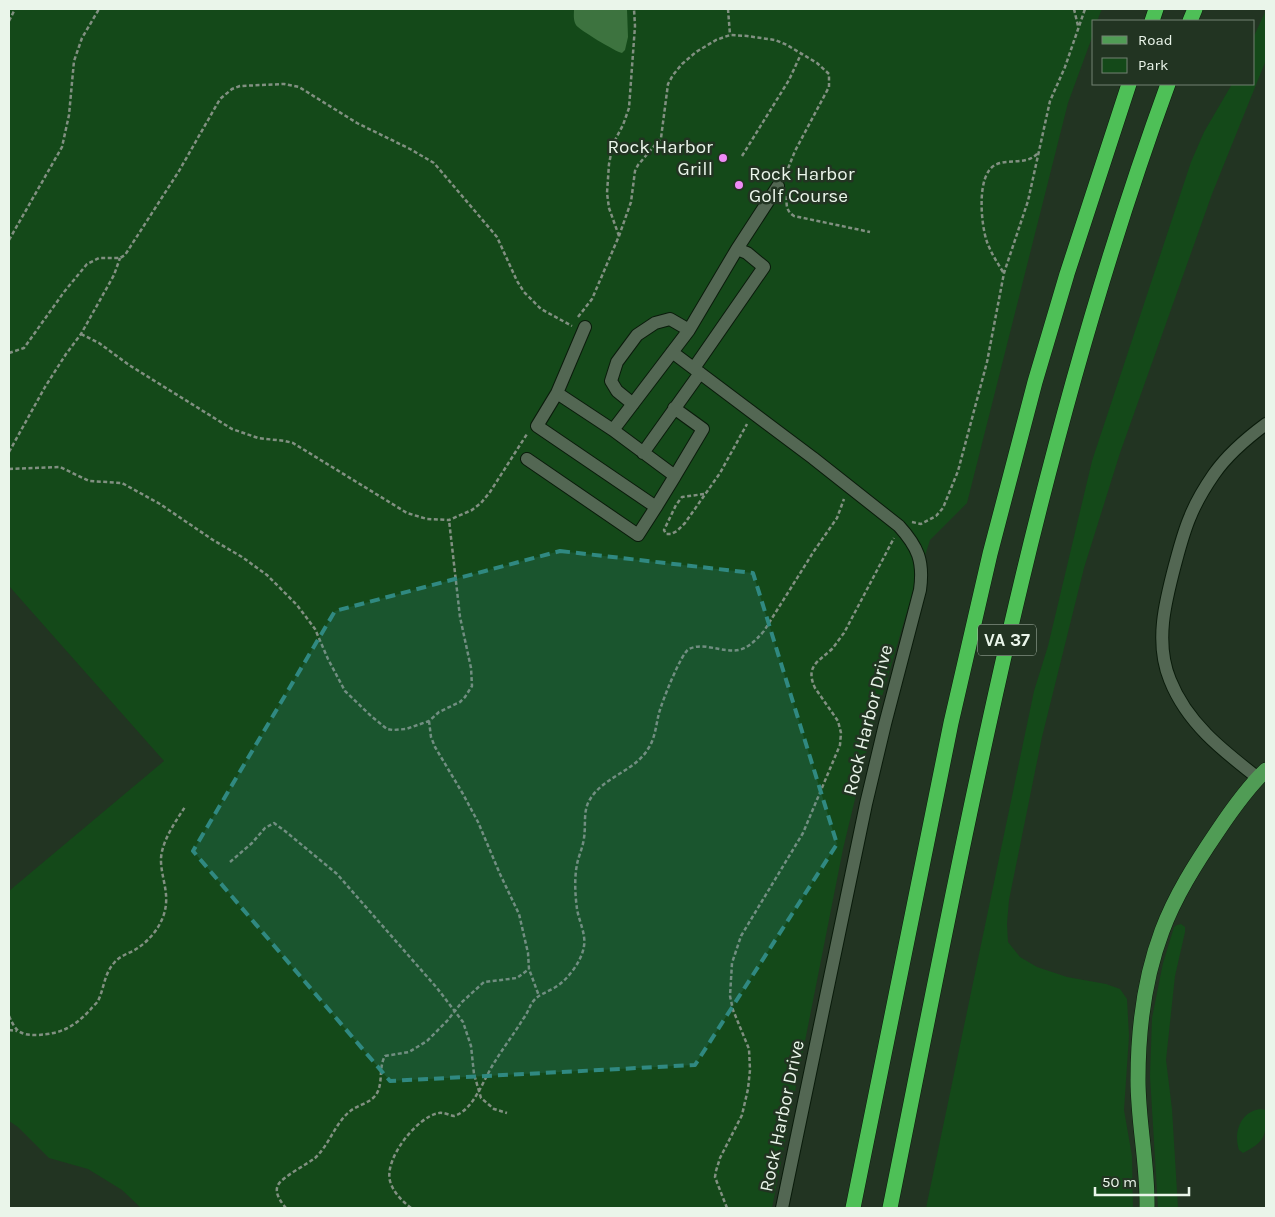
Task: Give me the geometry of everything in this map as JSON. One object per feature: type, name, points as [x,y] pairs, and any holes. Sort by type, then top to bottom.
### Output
[{"type":"highway","name":"VA 37","points":[[853,1208],[951,723],[990,554],[1035,382],[1085,218],[1129,85]]},
{"type":"highway","name":"VA 37","points":[[890,1208],[986,738],[1031,538],[1086,339],[1125,209],[1168,85]]},
{"type":"main road","points":[[1147,1208],[1147,1188],[1138,1092],[1138,1066],[1140,1027],[1149,977],[1162,930],[1183,886],[1201,855],[1228,816],[1262,774]]},
{"type":"street","points":[[613,430],[689,330],[737,249],[784,185]]},
{"type":"street","points":[[643,453],[764,267],[747,253],[737,249]]},
{"type":"street","points":[[633,404],[617,391],[611,381],[617,362],[625,349],[638,335],[655,323],[670,319],[689,330]]},
{"type":"street","points":[[585,327],[556,393],[537,426],[656,507]]},
{"type":"street","name":"Rock Harbor Drive","points":[[672,352],[899,526],[908,536],[920,557],[922,571],[920,590],[884,724],[866,804],[782,1208]]},
{"type":"street","points":[[556,393],[613,430],[676,476]]},
{"type":"street","points":[[527,459],[638,535],[676,476],[703,429],[674,408]]},
{"type":"street","points":[[1262,774],[1222,750],[1189,715],[1176,695],[1169,678],[1164,660],[1162,639],[1166,600],[1189,517],[1215,473],[1235,449],[1265,428]]},
{"type":"path","points":[[9,20],[15,9]]},
{"type":"path","points":[[9,240],[62,147],[69,115],[74,60],[82,38],[99,9]]},
{"type":"path","points":[[619,236],[609,208],[609,164],[613,144],[627,118],[630,102],[635,26],[634,9]]},
{"type":"path","points":[[728,9],[730,35]]},
{"type":"path","points":[[1074,9],[1078,30]]},
{"type":"path","points":[[727,1208],[715,1177],[716,1171],[720,1158],[742,1115],[750,1070],[749,1049],[731,1004],[732,963],[741,936],[803,833],[840,745],[840,727],[815,688],[812,682],[811,670],[817,661],[834,647],[844,633],[889,549],[902,516],[914,523],[921,524],[929,521],[940,512],[948,497],[958,471],[979,396],[1004,273],[1023,218],[1052,92],[1065,67],[1085,9]]},
{"type":"path","points":[[9,452],[45,387],[81,334],[114,275],[120,258],[130,248],[151,216],[220,99],[232,89],[240,86],[277,83],[299,87],[357,124],[410,149],[434,163],[497,236],[517,281],[524,292],[541,309],[574,327],[579,313],[592,299],[619,236],[631,202],[635,171],[661,138],[666,94],[673,75],[696,52],[716,40],[730,35],[775,40],[788,45],[824,68],[829,74],[830,81],[829,87],[785,174],[786,206],[790,214],[794,216],[870,232]]},
{"type":"path","points":[[742,156],[789,80],[801,54]]},
{"type":"path","points":[[1004,273],[991,252],[984,230],[982,217],[984,181],[990,169],[995,165],[1028,160],[1033,158],[1039,151]]},
{"type":"path","points":[[9,353],[24,348],[64,292],[87,264],[99,258],[120,258]]},
{"type":"path","points":[[81,334],[99,342],[129,365],[232,429],[258,438],[293,443],[407,512],[428,519],[449,520],[472,510],[482,503],[523,442],[530,428]]},
{"type":"path","points":[[704,494],[682,497],[667,522],[664,530],[666,534],[677,531],[686,523],[720,473],[754,413]]},
{"type":"path","points":[[9,469],[60,467],[88,481],[122,483],[160,504],[255,566],[292,600],[315,629],[345,691],[387,729],[399,731],[429,721],[439,712],[460,702],[466,697],[472,686],[471,668],[460,617],[449,520]]},
{"type":"path","points":[[411,1208],[400,1198],[389,1180],[389,1167],[394,1154],[402,1142],[428,1118],[440,1113],[454,1116],[470,1104],[532,1002],[538,996],[562,982],[583,952],[584,937],[577,909],[576,867],[584,836],[586,809],[591,798],[602,786],[632,766],[648,749],[654,735],[659,712],[680,660],[688,649],[704,646],[731,651],[740,650],[755,642],[764,631],[837,518],[847,485]]},
{"type":"path","points":[[429,721],[431,737],[435,747],[478,822],[519,914],[528,952],[529,969],[538,996]]},
{"type":"path","points":[[9,1030],[26,1035],[58,1032],[70,1028],[97,1002],[113,963],[135,950],[157,931],[164,914],[166,900],[166,887],[161,861],[162,850],[185,807]]},
{"type":"path","points":[[230,862],[252,843],[264,828],[274,823],[337,874],[437,988],[463,1022],[468,1034],[478,1092],[486,1104],[507,1113]]},
{"type":"path","points":[[286,1208],[276,1189],[278,1184],[317,1156],[349,1112],[370,1101],[375,1096],[380,1085],[381,1067],[385,1056],[402,1054],[418,1047],[436,1034],[455,1011],[484,982],[517,978],[529,969]]},
{"type":"path","points":[[9,1016],[17,1031]]},
{"type":"highlighted area","points":[[560,551],[753,573],[837,844],[695,1065],[390,1081],[193,851],[335,611]]},
{"type":"green space","points":[[9,9],[1102,9],[1097,20],[1092,20],[1092,37],[1068,103],[967,503],[930,540],[869,741],[843,849],[772,1208],[141,1208],[122,1190],[88,1169],[49,1158],[18,1127],[9,1121],[9,891],[164,761],[9,586]]},
{"type":"green space","points":[[1266,10],[1266,60],[1212,194],[1120,453],[1084,568],[1042,737],[1009,900],[1008,942],[1020,957],[1037,967],[1067,977],[1106,984],[1120,989],[1127,999],[1129,1036],[1124,1110],[1132,1156],[1133,1208],[926,1208],[1034,691],[1048,646],[1092,461],[1191,162],[1204,132],[1231,85],[1255,85],[1255,34]]},
{"type":"green space","points":[[1181,924],[1185,927],[1185,932],[1175,976],[1166,1060],[1172,1109],[1178,1208],[1158,1208],[1150,1076],[1152,1018],[1163,963],[1174,927]]},
{"type":"green space","points":[[1261,1109],[1266,1110],[1264,1136],[1257,1145],[1243,1153],[1239,1150],[1237,1143],[1240,1124],[1248,1114]]},
{"type":"shaded area","points":[[574,9],[627,9],[628,37],[625,50],[622,53],[618,52],[578,27],[574,21]]},
{"type":"place","name":"Rock Harbor Grill","points":[[723,158]]},
{"type":"place","name":"Rock Harbor Golf Course","points":[[739,185]]}]
